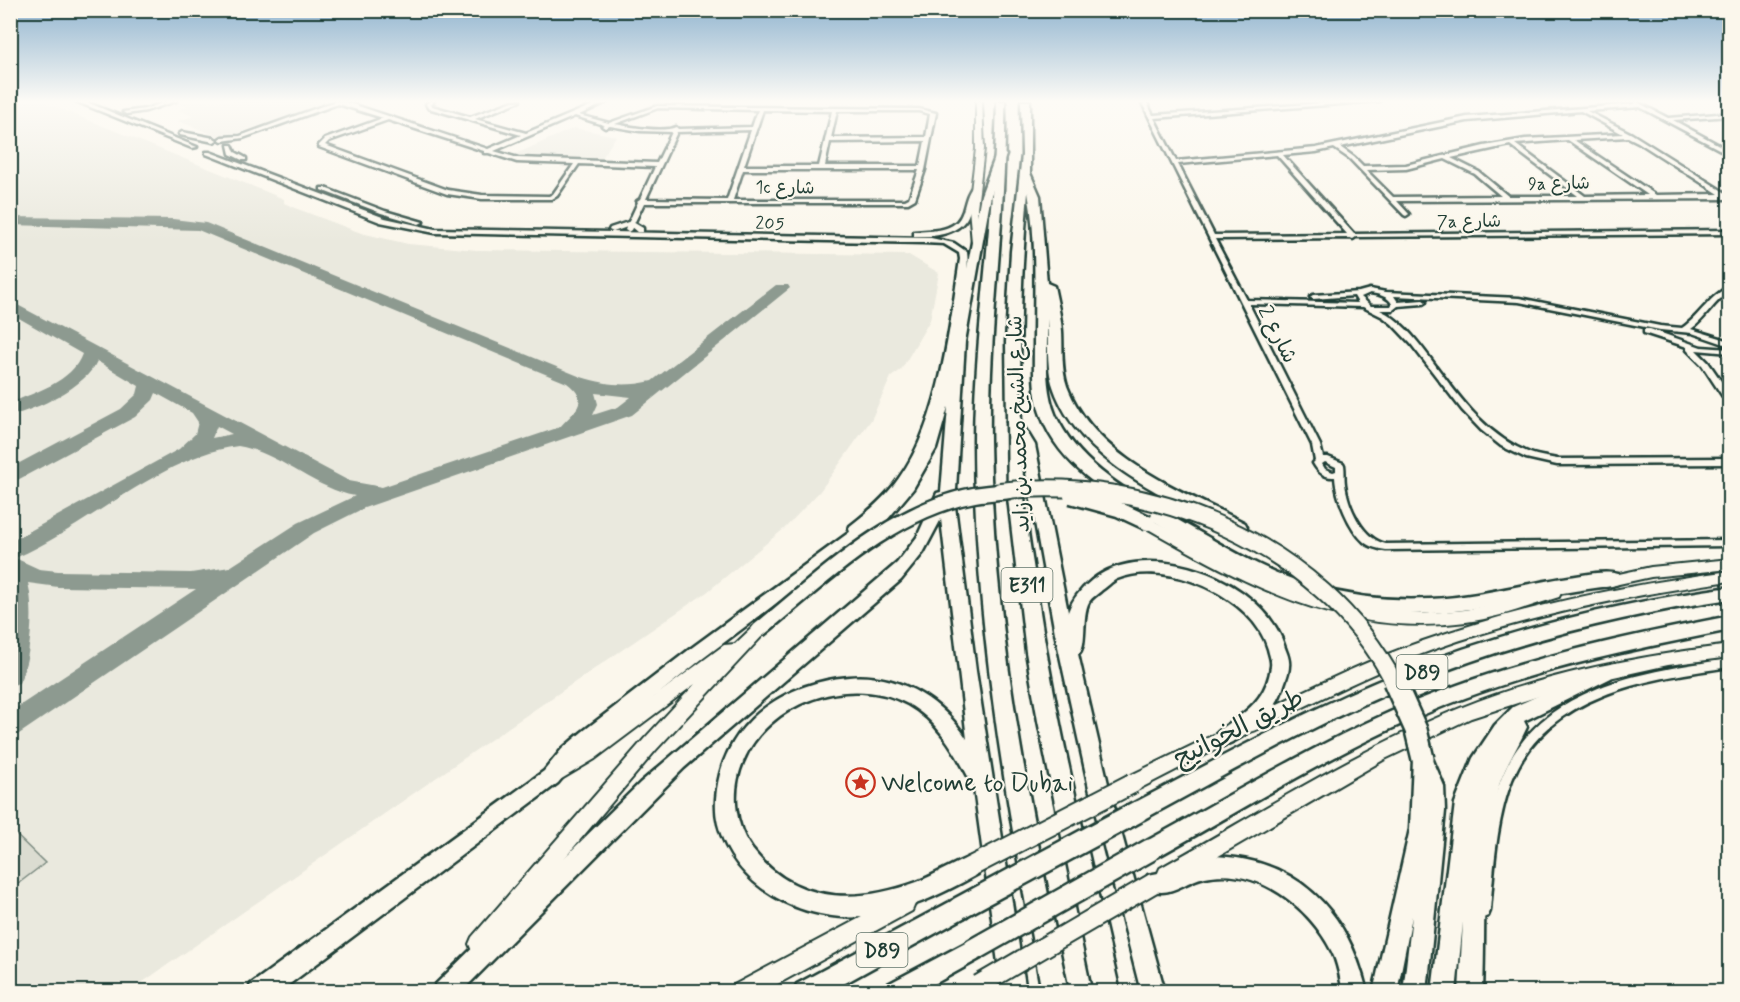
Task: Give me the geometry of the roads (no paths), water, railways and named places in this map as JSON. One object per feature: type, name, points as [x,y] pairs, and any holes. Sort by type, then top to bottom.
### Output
[{"type":"highway","name":"شارع الشيخ محمد بن زايد","points":[[1001,148],[982,384],[985,519],[994,624],[1008,730],[1055,992]]},
{"type":"highway","name":"شارع الشيخ محمد بن زايد","points":[[1027,148],[1015,293],[1016,498],[1036,652],[1063,798],[1107,992]]},
{"type":"highway","points":[[1001,155],[991,177],[976,243],[959,342],[948,473],[949,539],[1014,992]]},
{"type":"highway","points":[[1025,172],[1033,188],[1042,259],[1052,309],[1059,384],[1074,416],[1094,438],[1134,470],[1260,539],[1332,600],[1382,663],[1410,712],[1423,759],[1434,786],[1435,811],[1415,992]]},
{"type":"highway","points":[[1042,259],[1041,384],[1045,407],[1059,436],[1073,453],[1110,486],[1210,546],[1287,585],[1365,603],[1404,607],[1446,606],[1567,583],[1612,579]]},
{"type":"highway","points":[[259,992],[551,777],[569,755],[589,738],[720,636],[882,516],[914,477],[932,441],[959,342]]},
{"type":"highway","points":[[1014,422],[1028,445],[1074,675],[1115,854],[1153,992]]},
{"type":"highway","points":[[444,992],[586,848],[670,768],[762,687],[895,576],[914,556],[927,536],[948,473]]},
{"type":"highway","points":[[1000,491],[1066,487],[1138,497],[1214,523],[1284,560]]},
{"type":"highway","points":[[1074,675],[1076,613],[1086,594],[1095,585],[1125,571],[1159,568],[1188,573],[1216,583],[1242,599],[1265,623],[1280,654],[1280,669],[1274,691],[1258,713],[1223,738]]},
{"type":"highway","name":"طريق الخوانيج","points":[[805,992],[1300,726],[1439,665],[1530,636],[1620,612],[1730,593]]},
{"type":"highway","name":"D89","points":[[896,992],[1150,850],[1329,753],[1418,708],[1554,661],[1618,645],[1730,623]]},
{"type":"highway","points":[[1694,631],[1730,631]]},
{"type":"highway","points":[[1444,992],[1461,834],[1470,789],[1480,764],[1502,731],[1520,713],[1605,673]]},
{"type":"highway","points":[[966,869],[880,905],[855,909],[825,907],[797,898],[772,885],[751,865],[735,842],[727,818],[726,794],[729,770],[739,747],[753,727],[771,711],[792,698],[816,688],[841,684],[866,684],[890,688],[913,697],[933,710],[950,727],[983,785]]},
{"type":"highway","points":[[1471,983],[1482,812],[1487,789],[1508,741],[1524,719],[1544,700]]},
{"type":"highway","points":[[1385,992],[1420,829],[1423,759]]},
{"type":"highway","points":[[1154,883],[1170,882],[1198,868],[1223,866],[1258,872],[1280,881],[1312,905],[1333,930],[1348,961],[1355,992]]},
{"type":"highway","points":[[1135,926],[1145,942],[1163,992]]},
{"type":"main road","points":[[976,243],[973,208],[979,148]]},
{"type":"main road","points":[[551,777],[578,762],[715,659],[759,630],[862,549],[897,525],[937,506],[1000,491],[1070,495],[1118,509],[1148,523],[1229,570],[1267,588],[1305,602],[1360,614],[1424,619],[1468,616],[1612,579],[1730,564]]},
{"type":"main road","points":[[741,992],[966,869],[1133,783],[1324,689],[1459,635],[1524,615],[1602,597],[1730,576]]},
{"type":"main road","points":[[436,992],[568,843],[682,705],[759,630]]},
{"type":"main road","points":[[972,988],[1379,754],[1437,726],[1525,692],[1668,659],[1730,651]]},
{"type":"street","name":"205","points":[[194,148],[195,152],[208,153],[403,226],[460,233],[910,237],[942,232],[959,224],[965,216],[971,193],[976,186]]},
{"type":"street","points":[[208,153],[223,148]]},
{"type":"street","name":"205","points":[[231,148],[230,151],[237,156],[383,212],[412,220],[470,227],[613,230],[629,227],[640,230],[910,237],[951,244],[962,250],[964,256],[950,344],[930,423],[914,463],[896,490],[869,517],[814,562],[801,577]]},
{"type":"street","points":[[326,148],[435,189],[473,197],[550,198],[555,195],[575,163]]},
{"type":"street","points":[[475,148],[517,160],[658,164]]},
{"type":"street","points":[[488,152],[498,148]]},
{"type":"street","points":[[567,235],[624,234],[665,148]]},
{"type":"street","points":[[732,200],[747,148]]},
{"type":"street","points":[[825,165],[827,148]]},
{"type":"street","points":[[742,167],[825,165],[922,169],[926,148]]},
{"type":"street","name":"شارع 2","points":[[1166,148],[1316,445]]},
{"type":"street","points":[[1173,162],[1279,154],[1323,148]]},
{"type":"street","points":[[1337,148],[1362,168],[1406,214]]},
{"type":"street","points":[[1362,168],[1406,167],[1488,148]]},
{"type":"street","points":[[1516,148],[1585,198]]},
{"type":"street","points":[[1583,148],[1656,197]]},
{"type":"street","points":[[1650,148],[1728,197]]},
{"type":"street","points":[[1279,154],[1353,237]]},
{"type":"street","points":[[1445,157],[1477,173],[1508,199]]},
{"type":"street","name":"1c شارع","points":[[640,201],[906,202],[912,199],[922,169]]},
{"type":"street","name":"9a شارع","points":[[1392,199],[1728,197]]},
{"type":"street","name":"7a شارع","points":[[1211,238],[1730,233]]},
{"type":"street","points":[[910,237],[952,241],[959,237]]},
{"type":"street","points":[[1730,288],[1707,305],[1699,320],[1682,330],[1677,336],[1705,364],[1730,401]]},
{"type":"street","points":[[1265,301],[1358,294],[1368,291],[1385,294],[1512,299],[1682,330],[1730,344]]},
{"type":"street","points":[[1358,294],[1358,300],[1364,305]]},
{"type":"street","points":[[1385,294],[1393,299],[1395,322]]},
{"type":"street","points":[[1243,301],[1364,305],[1372,308],[1395,322],[1489,435],[1523,455],[1557,462],[1730,461]]},
{"type":"street","points":[[1372,308],[1474,302],[1521,306],[1609,322],[1684,344],[1730,351]]},
{"type":"street","points":[[1699,320],[1712,337]]},
{"type":"street","points":[[1705,364],[1707,355],[1712,350]]},
{"type":"street","points":[[1316,445],[1341,467],[1339,487],[1361,532],[1373,543],[1386,547],[1730,543]]},
{"type":"street","points":[[1316,445],[1319,461],[1317,467],[1325,473],[1336,475],[1341,472]]},
{"type":"street","points":[[1319,461],[1333,461]]},
{"type":"street","points":[[1471,983],[1499,804],[1507,777],[1526,742],[1536,730],[1562,710],[1602,690],[1667,673],[1730,663]]},
{"type":"place","name":"Welcome to Dubai","points":[[860,782]]}]
